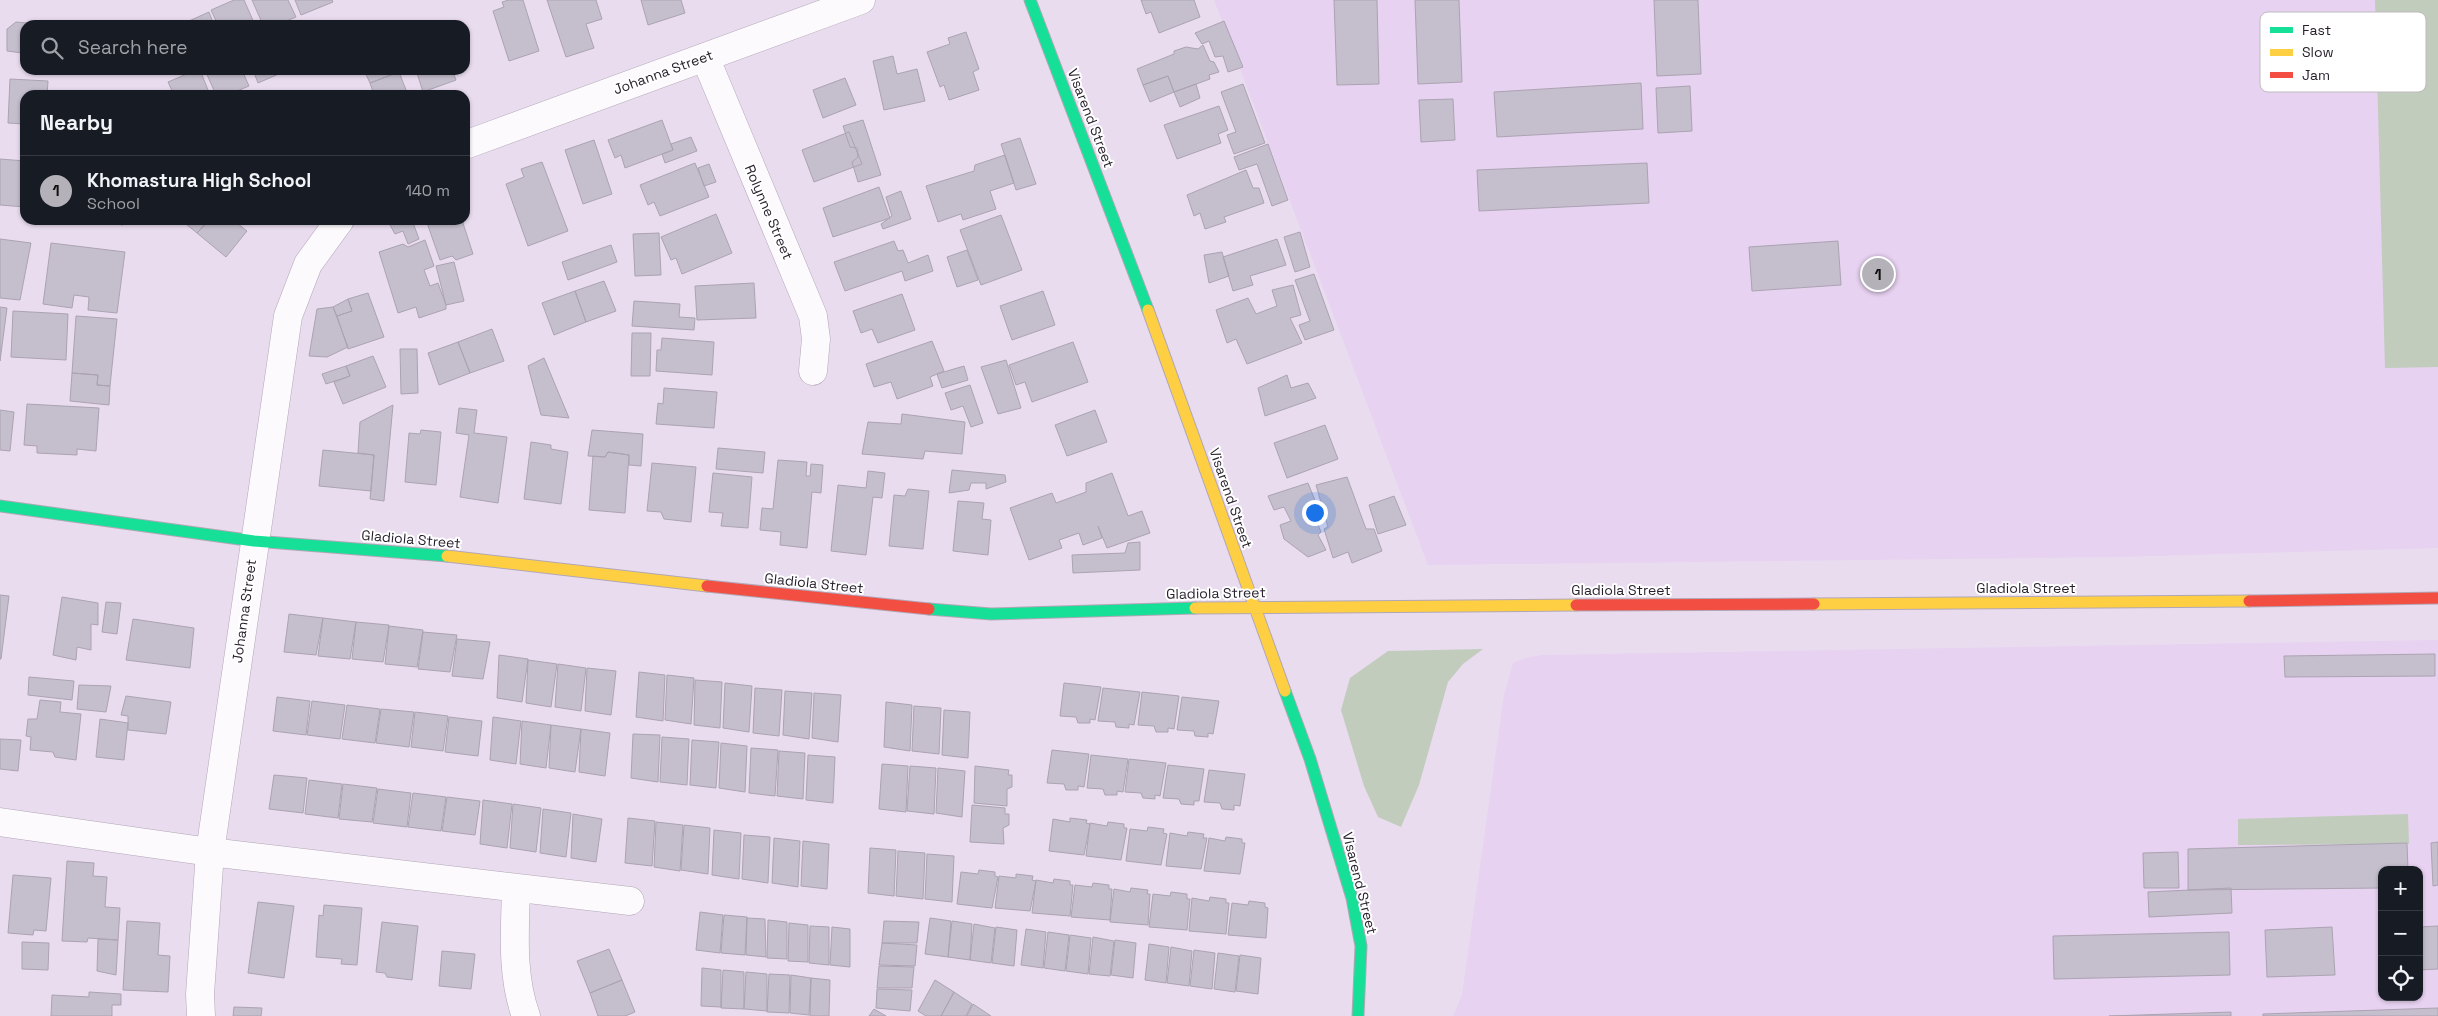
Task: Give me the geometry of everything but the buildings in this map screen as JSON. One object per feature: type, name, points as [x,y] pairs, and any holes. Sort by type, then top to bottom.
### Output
[{"type":"street","name":"Johanna Street","points":[[470,144],[862,0]]},
{"type":"street","name":"Visarend Street","points":[[1030,0],[1177,386],[1253,606],[1310,759],[1352,898],[1361,946],[1358,1016]]},
{"type":"street","name":"Rolynne Street","points":[[705,57],[813,316],[816,340],[813,371]]},
{"type":"street","name":"Johanna Street","points":[[201,1016],[200,994],[210,852],[288,316],[308,264],[336,225]]},
{"type":"street","name":"Gladiola Street","points":[[0,506],[254,541],[453,557],[875,605],[991,614],[1253,606],[2192,602],[2438,598]]},
{"type":"street","points":[[0,822],[210,852],[630,901]]},
{"type":"street","points":[[516,888],[515,956],[517,983],[526,1016]]},
{"type":"shaded area","points":[[1214,0],[2438,0],[2438,548],[2116,557],[1428,565]]},
{"type":"shaded area","points":[[2438,640],[2438,1016],[1453,1016],[1462,995],[1504,695],[1513,663],[1525,658],[1542,655]]},
{"type":"green space","points":[[2375,0],[2438,0],[2438,367],[2385,368],[2378,92],[2426,92],[2426,12],[2375,12]]},
{"type":"green space","points":[[1483,649],[1463,664],[1448,682],[1419,785],[1401,827],[1378,817],[1364,786],[1341,710],[1350,678],[1388,651]]},
{"type":"green space","points":[[2408,814],[2409,844],[2238,845],[2238,819]]},
{"type":"traffic: fast","points":[[1030,0],[1148,310]]},
{"type":"traffic: fast","points":[[0,506],[254,541],[447,556]]},
{"type":"traffic: fast","points":[[929,609],[991,614],[1195,608]]},
{"type":"traffic: fast","points":[[1285,691],[1310,759],[1352,898],[1361,946],[1358,1016]]},
{"type":"traffic: slow","points":[[1148,310],[1285,691]]},
{"type":"traffic: slow","points":[[447,556],[707,586]]},
{"type":"traffic: slow","points":[[1814,604],[2249,601]]},
{"type":"traffic: slow","points":[[1195,608],[1576,605]]},
{"type":"traffic: jam","points":[[707,586],[929,609]]},
{"type":"traffic: jam","points":[[2249,601],[2438,598]]},
{"type":"traffic: jam","points":[[1576,605],[1814,604]]},
{"type":"place","name":"Khomastura High School","points":[[1878,274]]}]
